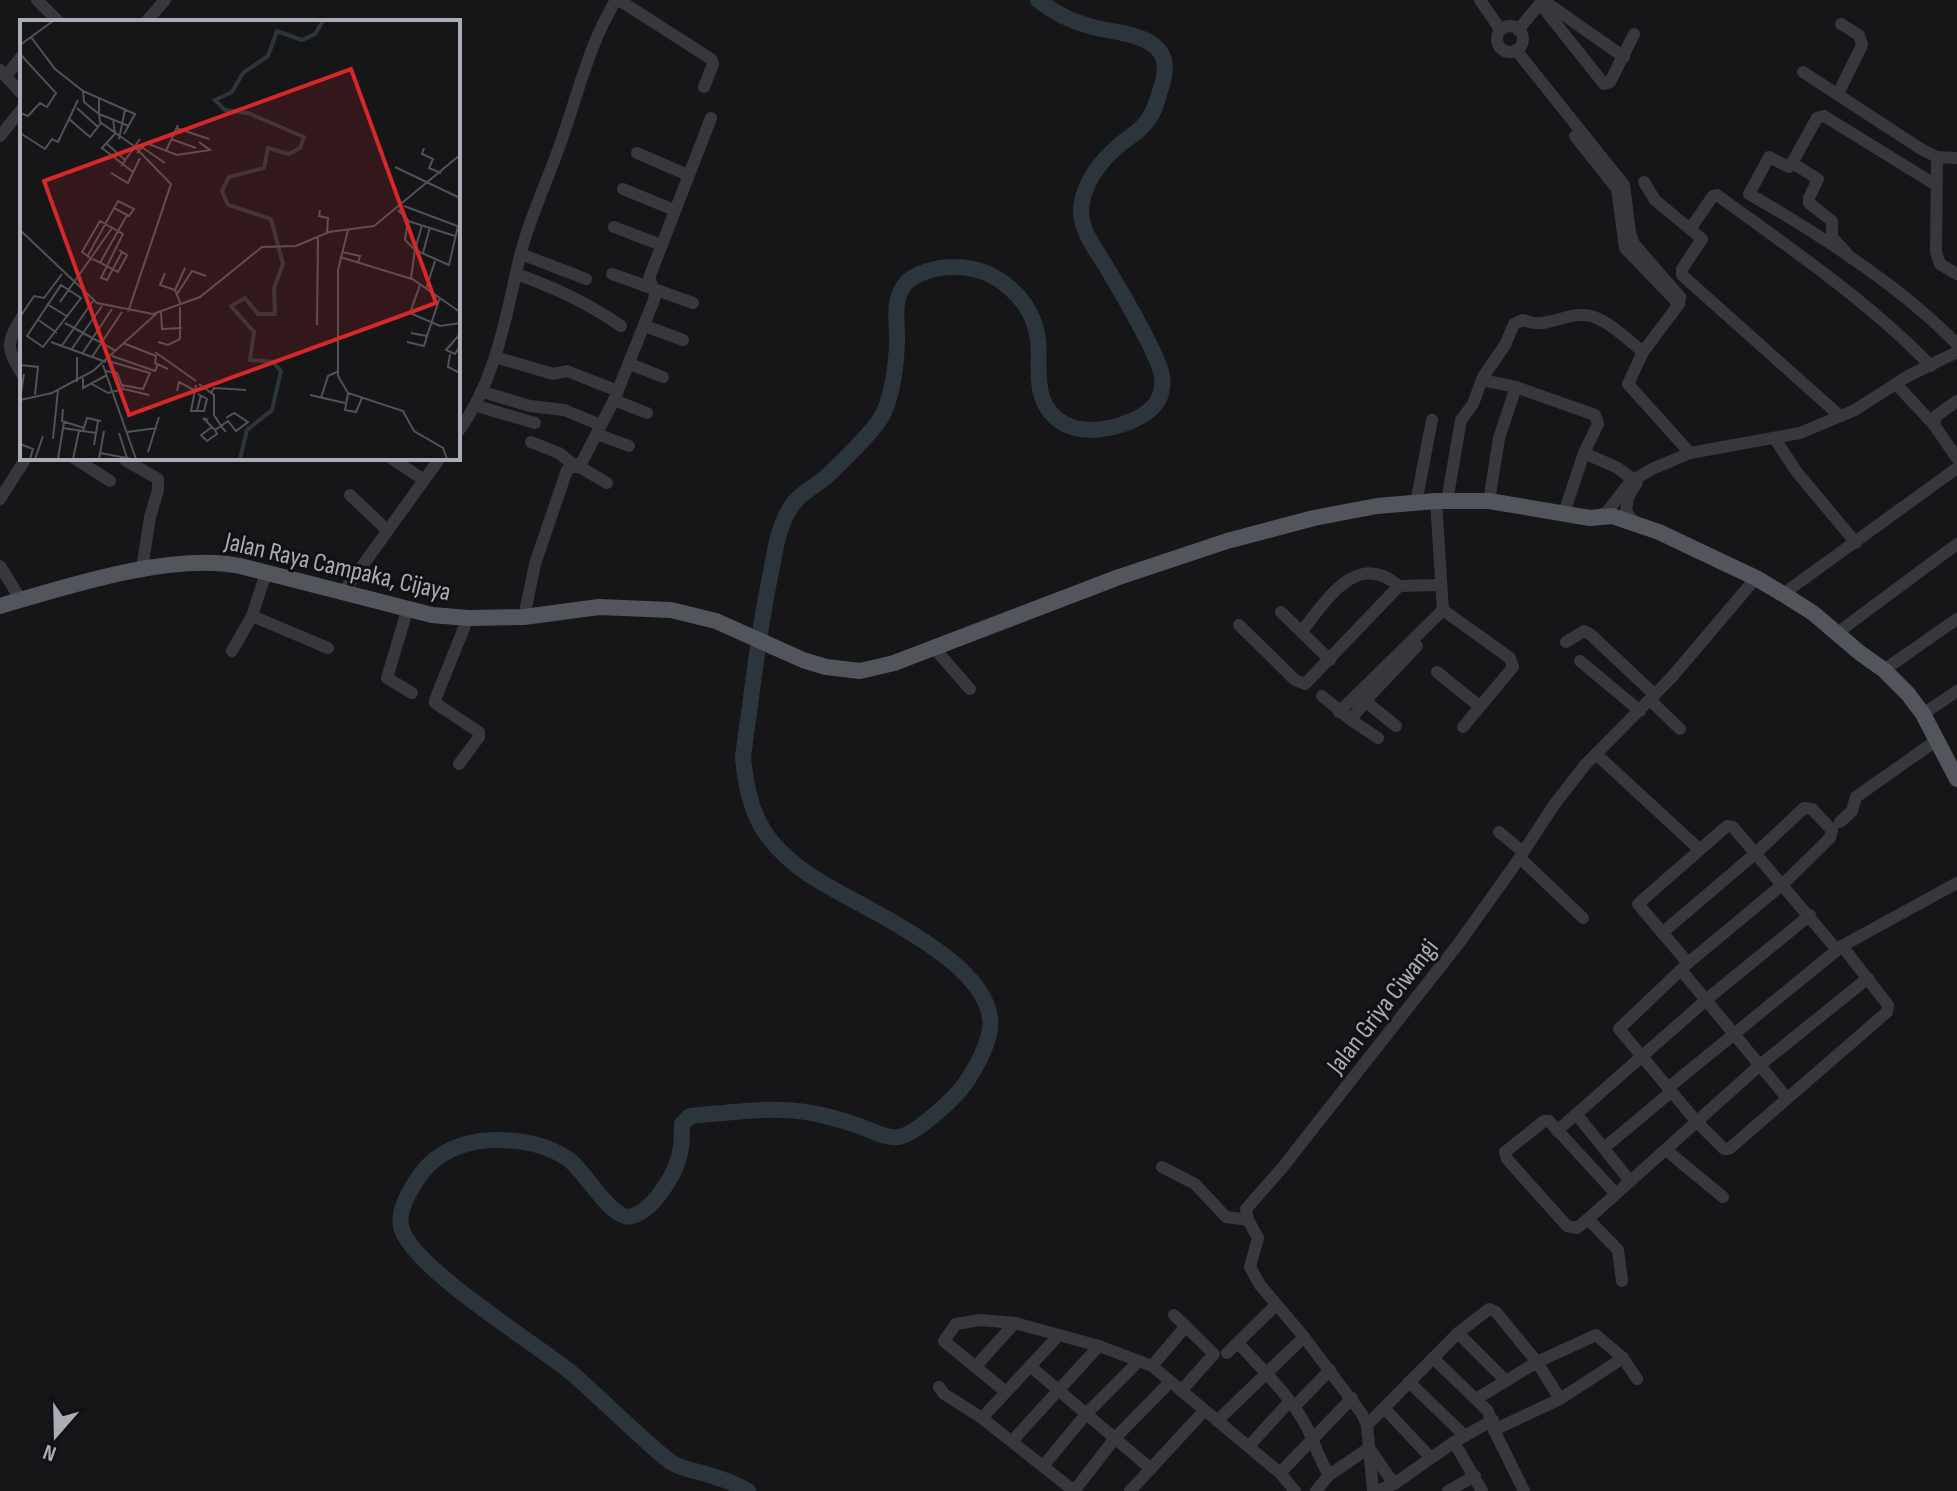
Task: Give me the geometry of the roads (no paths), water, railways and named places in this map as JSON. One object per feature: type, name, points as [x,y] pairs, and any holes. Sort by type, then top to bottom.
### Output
[{"type":"main road","name":"Jalan Raya Campaka, Cijaya","points":[[0,606],[142,569],[202,562],[228,564],[266,573],[407,611],[468,618],[524,617],[599,607],[671,610],[716,621],[803,660],[860,671],[894,663],[1119,577],[1227,541],[1314,518],[1377,506],[1489,501],[1590,518],[1612,516],[1659,532],[1756,578],[1813,613],[1884,670],[1923,714],[1955,769]]},
{"type":"street","points":[[37,0],[54,20]]},
{"type":"street","points":[[148,20],[165,0]]},
{"type":"street","points":[[460,429],[483,392],[521,254],[591,53],[618,0],[711,59],[713,64],[704,87]]},
{"type":"street","points":[[1480,0],[1500,29]]},
{"type":"street","points":[[1518,30],[1543,2]]},
{"type":"street","points":[[1543,2],[1624,57]]},
{"type":"street","points":[[1543,2],[1604,84],[1610,82],[1634,34]]},
{"type":"street","points":[[1838,94],[1862,45],[1859,35],[1841,24]]},
{"type":"street","points":[[1512,52],[1523,38],[1518,30],[1508,25],[1500,29],[1498,43],[1512,52],[1624,185],[1629,246],[1680,297],[1679,304],[1643,352],[1628,381],[1629,388],[1690,453]]},
{"type":"street","points":[[20,58],[3,73],[20,92]]},
{"type":"street","points":[[1803,72],[1921,149],[1937,157],[1957,158]]},
{"type":"street","points":[[0,136],[20,111]]},
{"type":"street","points":[[1936,185],[1824,116],[1817,118],[1789,167],[1769,157],[1749,193],[1851,258],[1930,318],[1957,344]]},
{"type":"street","points":[[524,617],[532,575],[567,470],[577,466],[599,429],[630,364],[654,300],[654,290],[648,280],[711,118]]},
{"type":"street","points":[[637,153],[688,175]]},
{"type":"street","points":[[1937,157],[1936,252],[1940,264],[1957,274]]},
{"type":"street","points":[[1792,163],[1818,179],[1809,196],[1809,203],[1832,221],[1831,235],[1851,258]]},
{"type":"street","points":[[1644,182],[1655,200],[1703,240],[1682,269],[1682,275],[1840,416]]},
{"type":"street","points":[[623,189],[674,210]]},
{"type":"street","points":[[1690,229],[1713,195],[1717,195],[1845,289],[1900,335],[1931,366]]},
{"type":"street","points":[[614,227],[661,245]]},
{"type":"street","points":[[521,254],[586,279]]},
{"type":"street","points":[[516,274],[588,304],[621,326]]},
{"type":"street","points":[[612,274],[693,303]]},
{"type":"street","points":[[1463,727],[1513,667],[1512,661],[1444,612],[1439,585],[1442,501],[1461,420],[1473,404],[1482,380],[1505,345],[1514,324],[1519,321],[1542,324],[1570,316],[1591,316],[1643,352]]},
{"type":"street","points":[[20,320],[3,343],[20,371]]},
{"type":"street","points":[[645,326],[683,340]]},
{"type":"street","points":[[1590,518],[1607,512],[1639,478],[1690,453],[1800,433],[1865,405],[1896,384],[1957,352]]},
{"type":"street","points":[[495,357],[553,374],[567,371],[647,413]]},
{"type":"street","points":[[630,364],[663,377]]},
{"type":"street","points":[[1482,380],[1516,387],[1595,415],[1598,424],[1584,453],[1564,513]]},
{"type":"street","points":[[1896,384],[1934,425],[1957,458]]},
{"type":"street","points":[[1489,501],[1499,438],[1516,387]]},
{"type":"street","points":[[483,392],[530,406],[564,410],[629,446]]},
{"type":"street","points":[[1934,425],[1936,416],[1957,401]]},
{"type":"street","points":[[477,406],[535,423]]},
{"type":"street","points":[[1416,503],[1432,420]]},
{"type":"street","points":[[1775,439],[1796,471],[1856,543]]},
{"type":"street","points":[[531,442],[559,453],[607,483]]},
{"type":"street","points":[[1584,453],[1639,478]]},
{"type":"street","points":[[0,499],[25,460]]},
{"type":"street","points":[[77,460],[110,481]]},
{"type":"street","points":[[125,460],[158,479],[142,569]]},
{"type":"street","points":[[394,460],[424,480]]},
{"type":"street","points":[[342,594],[439,460]]},
{"type":"street","points":[[1783,594],[1957,468]]},
{"type":"street","points":[[1636,525],[1626,511],[1628,497],[1639,478]]},
{"type":"street","points":[[350,495],[387,530]]},
{"type":"street","points":[[1837,633],[1957,544]]},
{"type":"street","points":[[0,566],[21,600]]},
{"type":"street","points":[[232,651],[252,616],[266,573]]},
{"type":"street","points":[[1302,631],[1339,586],[1353,576],[1378,574],[1399,586],[1439,585]]},
{"type":"street","name":"Jalan Griya Ciwangi","points":[[1248,1220],[1247,1207],[1368,1061],[1459,943],[1554,805],[1596,754],[1652,698],[1756,578]]},
{"type":"street","points":[[1239,625],[1300,684],[1310,681],[1399,586]]},
{"type":"street","points":[[407,611],[387,678],[412,693]]},
{"type":"street","points":[[1281,612],[1330,660]]},
{"type":"street","points":[[1351,720],[1444,612]]},
{"type":"street","points":[[1339,712],[1444,612]]},
{"type":"street","points":[[252,616],[328,648]]},
{"type":"street","points":[[459,764],[479,737],[479,732],[435,703],[435,700],[468,618]]},
{"type":"street","points":[[1884,670],[1957,619]]},
{"type":"street","points":[[1566,642],[1584,631],[1590,634],[1680,729]]},
{"type":"street","points":[[934,648],[970,689]]},
{"type":"street","points":[[1580,661],[1640,711]]},
{"type":"street","points":[[1437,672],[1479,706]]},
{"type":"street","points":[[1923,714],[1957,691]]},
{"type":"street","points":[[1322,696],[1339,712],[1378,738]]},
{"type":"street","points":[[1365,701],[1396,726]]},
{"type":"street","points":[[1840,822],[1852,811],[1856,797],[1937,740]]},
{"type":"street","points":[[1596,754],[1699,849]]},
{"type":"street","points":[[1662,933],[1756,853],[1804,808],[1812,809],[1832,830],[1830,838],[1783,884],[1685,966],[1620,1026],[1621,1033],[1696,1121],[1719,1146],[1729,1149],[1887,1012],[1888,1005],[1868,978],[1810,915],[1783,884],[1756,853],[1730,826],[1724,827],[1638,902],[1639,908],[1662,933],[1685,966],[1706,1000],[1787,1098]]},
{"type":"street","points":[[1499,832],[1583,918]]},
{"type":"street","points":[[1604,1148],[1733,1032],[1840,948],[1957,883]]},
{"type":"street","points":[[1557,1131],[1706,1000],[1810,915]]},
{"type":"street","points":[[1616,1194],[1549,1121],[1544,1121],[1505,1152],[1505,1157],[1567,1226],[1577,1228],[1588,1219],[1666,1150],[1760,1065],[1868,978]]},
{"type":"street","points":[[1577,1115],[1630,1181]]},
{"type":"street","points":[[1666,1150],[1723,1197]]},
{"type":"street","points":[[1162,1167],[1195,1184],[1226,1217],[1248,1220],[1258,1238],[1250,1267],[1260,1285],[1352,1398],[1367,1425],[1375,1491],[1394,1484],[1459,1439],[1560,1399],[1623,1358]]},
{"type":"street","points":[[1588,1219],[1618,1250],[1622,1281]]},
{"type":"street","points":[[1227,1353],[1276,1305]]},
{"type":"street","points":[[1367,1425],[1458,1333],[1486,1310],[1492,1310],[1537,1362],[1560,1399]]},
{"type":"street","points":[[1174,1315],[1214,1354],[1181,1391]]},
{"type":"street","points":[[980,1320],[1001,1338]]},
{"type":"street","points":[[1006,1392],[944,1341],[956,1324],[980,1320],[1015,1323],[1099,1346],[1152,1366],[1280,1473],[1295,1491]]},
{"type":"street","points":[[976,1366],[1015,1323]]},
{"type":"street","points":[[1152,1366],[1186,1326]]},
{"type":"street","points":[[1458,1333],[1506,1381]]},
{"type":"street","points":[[982,1418],[1059,1335]]},
{"type":"street","points":[[1476,1399],[1537,1362],[1596,1335],[1623,1358],[1637,1379]]},
{"type":"street","points":[[1217,1421],[1304,1337]]},
{"type":"street","points":[[1238,1343],[1291,1405],[1329,1475]]},
{"type":"street","points":[[1012,1441],[1099,1346]]},
{"type":"street","points":[[1433,1358],[1488,1411],[1519,1489]]},
{"type":"street","points":[[1044,1465],[1087,1413],[1138,1362]]},
{"type":"street","points":[[1030,1366],[1151,1469]]},
{"type":"street","points":[[1249,1446],[1330,1370]]},
{"type":"street","points":[[939,1387],[944,1394],[982,1418],[1074,1491],[1116,1437],[1170,1382]]},
{"type":"street","points":[[1409,1382],[1459,1439],[1482,1491]]},
{"type":"street","points":[[1280,1473],[1352,1398]]},
{"type":"street","points":[[1384,1408],[1430,1457]]},
{"type":"street","points":[[1130,1491],[1204,1411]]},
{"type":"street","points":[[1316,1491],[1329,1475],[1369,1448]]},
{"type":"street","points":[[1369,1448],[1394,1484]]},
{"type":"street","points":[[1448,1491],[1475,1476]]},
{"type":"waterway","points":[[748,1491],[670,1462],[574,1375],[477,1305],[426,1262],[409,1243],[401,1226],[401,1214],[416,1181],[436,1159],[470,1143],[503,1140],[526,1142],[558,1153],[575,1165],[616,1212],[633,1216],[654,1200],[672,1176],[680,1151],[682,1124],[690,1116],[792,1110],[826,1116],[899,1137],[915,1130],[944,1107],[977,1065],[990,1029],[986,1004],[972,981],[921,939],[793,863],[764,831],[755,814],[743,756],[762,618],[782,525],[796,500],[840,464],[883,414],[895,370],[898,300],[907,282],[926,271],[955,267],[985,273],[1010,288],[1029,311],[1035,325],[1040,390],[1050,411],[1060,421],[1088,430],[1118,426],[1146,413],[1160,397],[1162,376],[1154,353],[1087,236],[1081,214],[1084,193],[1094,173],[1152,114],[1164,78],[1164,60],[1159,51],[1143,39],[1076,22],[1038,0]]}]
